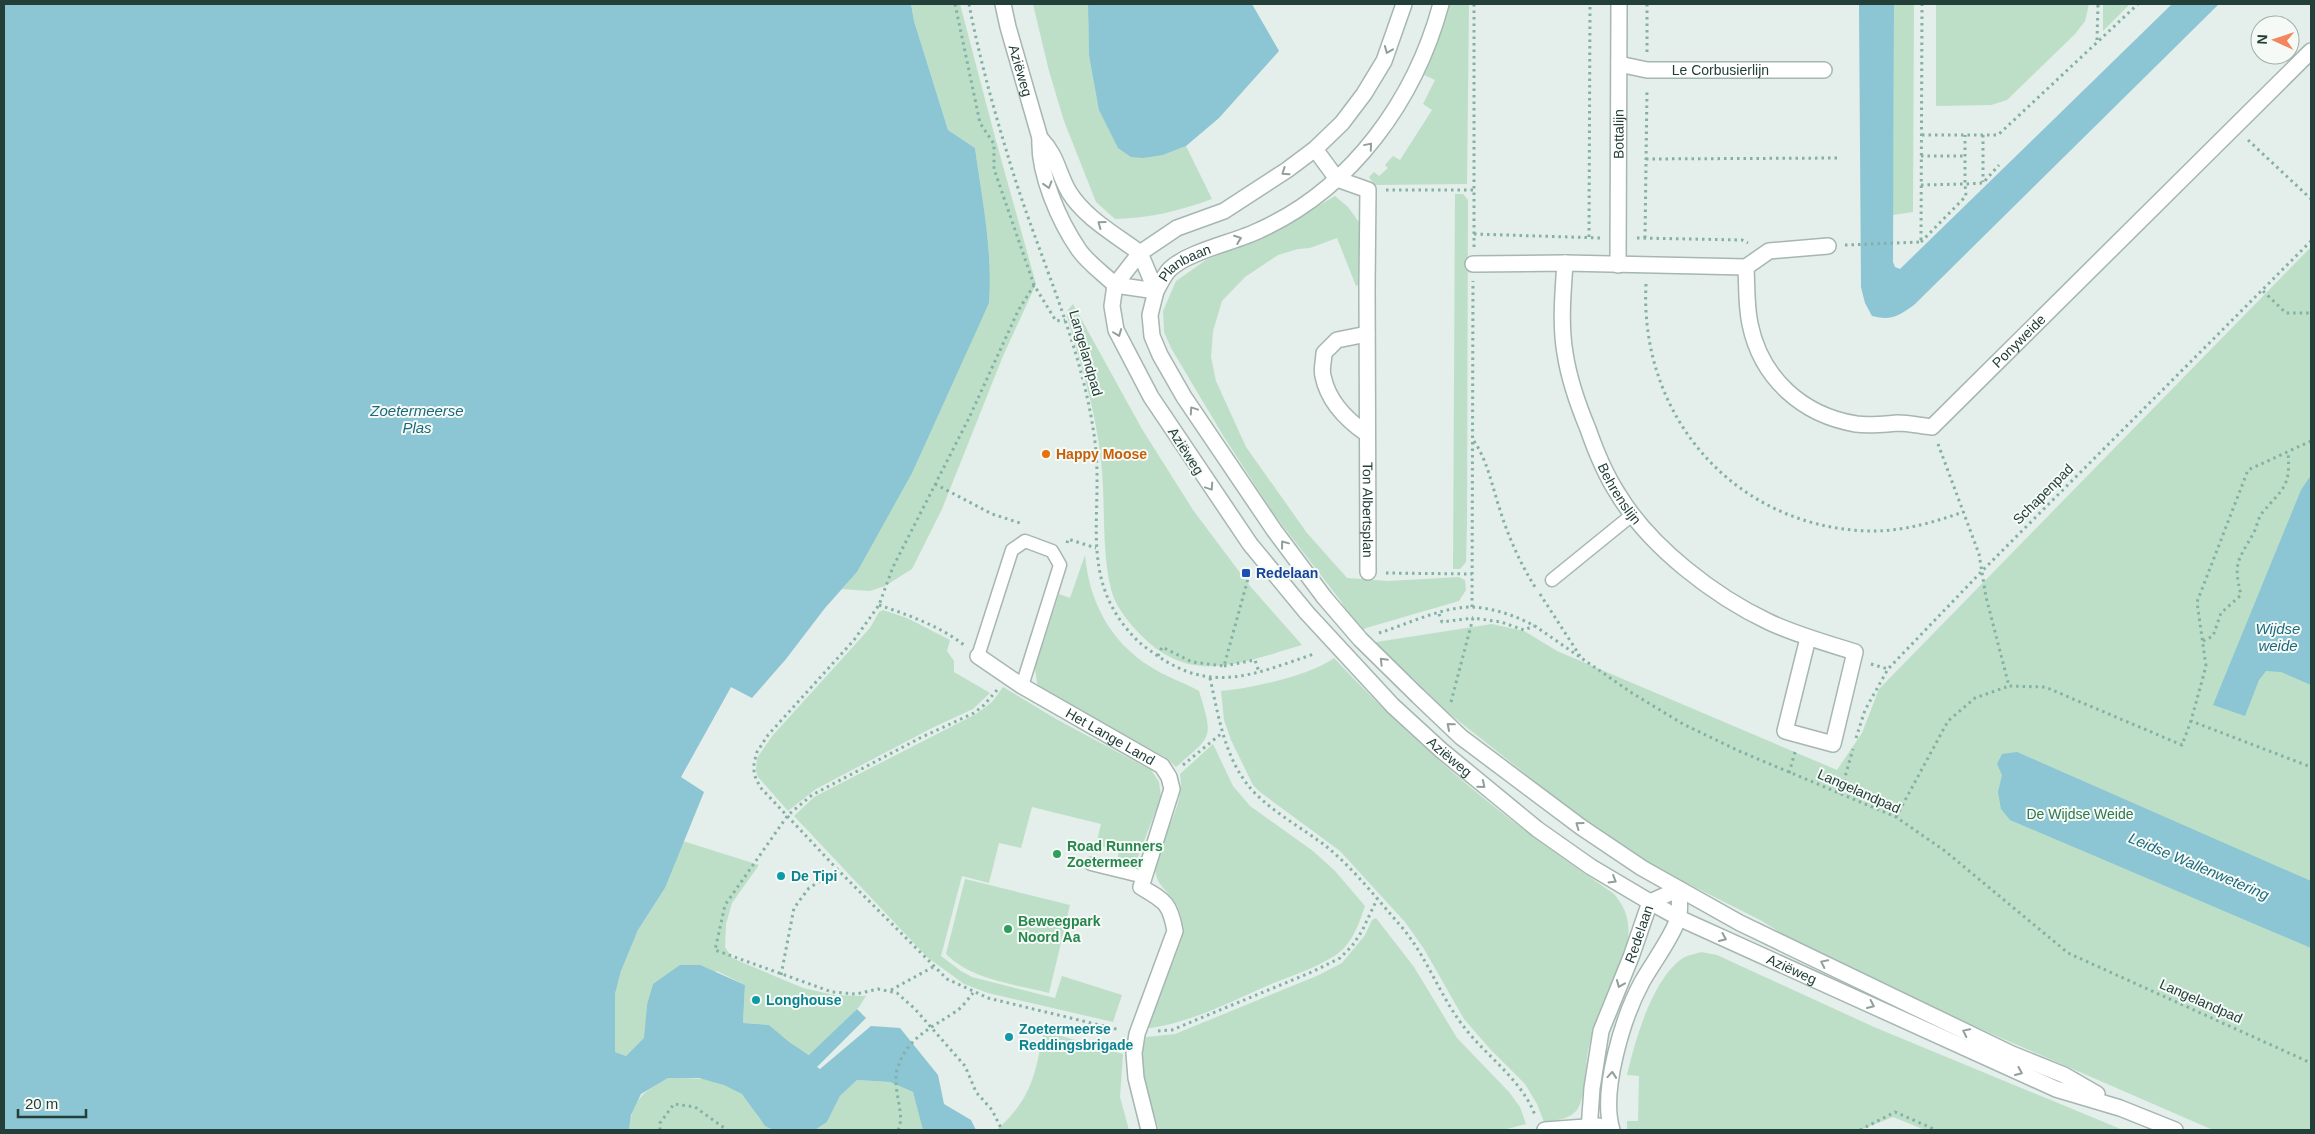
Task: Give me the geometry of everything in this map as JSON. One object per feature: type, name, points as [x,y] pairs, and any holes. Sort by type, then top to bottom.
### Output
[{"type":"street","name":"Aziëweg","points":[[1003,4],[1040,138],[1039,155],[1054,203],[1080,250],[1115,285],[1112,306],[1116,330],[1151,397],[1250,544],[1307,613],[1393,706],[1441,750],[1538,829],[1591,867],[1679,918],[2056,1089],[2120,1108],[2175,1130]]},
{"type":"street","points":[[1115,285],[1140,253],[1177,228],[1224,211],[1315,150],[1342,123],[1364,94],[1384,61],[1404,4]]},
{"type":"street","name":"Planbaan","points":[[1115,285],[1156,291],[1169,270],[1182,260],[1259,231],[1289,216],[1323,192],[1368,148],[1392,114],[1420,66],[1441,4]]},
{"type":"street","name":"Bottalijn","points":[[1618,264],[1619,4]]},
{"type":"street","name":"Ponyweide","points":[[1932,427],[2311,51]]},
{"type":"street","name":"Le Corbusierlijn","points":[[1619,64],[1647,70],[1824,70]]},
{"type":"street","name":"Aziëweg","points":[[1040,138],[1052,150],[1069,192],[1086,213],[1140,253]]},
{"type":"street","points":[[1315,150],[1337,179],[1368,190]]},
{"type":"street","name":"Ton Albertsplan","points":[[1368,190],[1368,572]]},
{"type":"street","points":[[1473,264],[1564,263],[1746,267],[1769,251],[1828,246]]},
{"type":"street","points":[[1140,253],[1156,291]]},
{"type":"street","name":"Behrenslijn","points":[[1564,263],[1564,352],[1573,388],[1600,462],[1632,515],[1658,543],[1697,577],[1738,606],[1769,622],[1808,638],[1855,652],[1833,744],[1785,731],[1808,638]]},
{"type":"street","points":[[1746,267],[1747,301],[1755,344],[1763,362],[1790,395],[1806,407],[1843,422],[1874,425],[1900,423],[1932,427]]},
{"type":"street","name":"Aziëweg","points":[[1156,291],[1150,315],[1152,336],[1160,354],[1184,397],[1251,497],[1324,597],[1360,639],[1461,737],[1574,822],[1642,868],[1679,889],[1740,923],[2012,1054],[2064,1075],[2120,1108]]},
{"type":"street","points":[[1367,334],[1337,340],[1324,352],[1322,376],[1336,405],[1351,423],[1367,434]]},
{"type":"street","name":"Het Lange Land","points":[[978,656],[1008,678],[1162,766],[1169,777]]},
{"type":"street","points":[[1150,1130],[1136,1078],[1134,1053],[1137,1034],[1175,931],[1172,915],[1164,900],[1141,887],[1172,789],[1169,777]]},
{"type":"street","points":[[1679,889],[1679,918]]},
{"type":"street","name":"Redelaan","points":[[1589,1129],[1601,1031],[1631,957],[1650,902],[1679,889]]},
{"type":"street","name":"Redelaan","points":[[1611,1127],[1614,1054],[1640,985],[1679,918]]},
{"type":"street","points":[[1542,1127],[1589,1129],[1611,1127]]},
{"type":"lane","points":[[1552,580],[1632,515]]},
{"type":"lane","points":[[978,656],[1012,550],[1025,541],[1052,550],[1060,565],[1022,686]]},
{"type":"lane","points":[[1091,864],[1144,878]]},
{"type":"path","points":[[955,4],[980,123],[994,144],[994,169],[1034,285],[1056,321],[1065,320]]},
{"type":"path","name":"Langelandpad","points":[[969,4],[1011,167],[1085,382],[1095,443],[1098,489],[1097,548],[1101,583],[1111,606],[1122,624],[1136,640],[1169,664],[1187,672],[1210,678],[1232,677],[1259,672],[1314,654]]},
{"type":"path","points":[[1472,608],[1474,4]]},
{"type":"path","points":[[1589,237],[1590,4]]},
{"type":"path","points":[[1645,238],[1647,4]]},
{"type":"path","points":[[1921,242],[1922,4]]},
{"type":"path","points":[[2097,40],[2098,4]]},
{"type":"path","points":[[1922,135],[1998,135],[2097,40],[2138,4]]},
{"type":"path","points":[[2234,127],[2311,199]]},
{"type":"path","points":[[1828,246],[1921,242],[1966,196],[1965,135]]},
{"type":"path","points":[[1983,135],[1984,183]]},
{"type":"path","points":[[1921,156],[1965,156]]},
{"type":"path","points":[[1646,159],[1840,158]]},
{"type":"path","points":[[1921,185],[1984,183],[1999,165]]},
{"type":"path","points":[[1368,190],[1474,190]]},
{"type":"path","name":"Schapenpad","points":[[1840,794],[1865,710],[1888,669],[1983,570],[2311,241]]},
{"type":"path","points":[[1647,266],[1646,300],[1648,332],[1654,364],[1662,389],[1692,441],[1713,466],[1742,489],[1770,506],[1804,520],[1836,528],[1868,531],[1899,529],[1935,522],[1963,512]]},
{"type":"path","points":[[1034,285],[1018,311],[969,418],[893,567],[879,605],[854,640],[768,736],[755,757],[753,768],[756,780],[838,870],[947,979],[973,993],[988,998],[1137,1034],[1172,1030],[1314,971],[1340,958],[1352,946],[1362,931],[1377,899]]},
{"type":"path","points":[[2263,290],[2286,312],[2311,313]]},
{"type":"path","points":[[1932,427],[1979,554],[1986,597],[2009,686]]},
{"type":"path","points":[[1473,440],[1483,455],[1500,511],[1524,569],[1582,658]]},
{"type":"path","points":[[1896,817],[1948,720],[1975,698],[2009,686],[2045,687],[2182,745],[2206,666],[2197,602],[2248,470],[2311,441]]},
{"type":"path","points":[[2203,641],[2213,636],[2221,613],[2241,595],[2236,575],[2239,557],[2252,535],[2261,514],[2279,496],[2287,479],[2289,468],[2288,452]]},
{"type":"path","points":[[935,484],[992,514],[1026,525]]},
{"type":"path","points":[[1059,536],[1097,548]]},
{"type":"path","points":[[1060,565],[1068,539]]},
{"type":"path","name":"Ton Albertsplan","points":[[1368,572],[1472,574]]},
{"type":"path","points":[[1224,666],[1249,576]]},
{"type":"path","points":[[879,605],[908,615],[955,638],[978,656]]},
{"type":"path","name":"Langelandpad","points":[[1377,634],[1439,614],[1472,608],[1496,611],[1521,619],[1535,626],[1632,693],[1683,724],[1739,751],[1896,817],[1945,851],[2068,953],[2311,1063]]},
{"type":"path","points":[[1439,614],[1442,622],[1473,618],[1501,622],[1524,630],[1535,626]]},
{"type":"path","points":[[1450,708],[1473,618]]},
{"type":"path","points":[[1158,656],[1162,647],[1192,662],[1224,666],[1255,660],[1259,672]]},
{"type":"path","points":[[1002,1130],[992,1110],[976,1092],[966,1066],[915,1009],[897,993],[878,989],[856,994],[832,992],[715,950],[725,904],[788,815],[812,795],[922,737],[974,713],[984,705],[1008,678]]},
{"type":"path","points":[[1210,678],[1222,733],[1247,784],[1259,798],[1330,849],[1402,927],[1422,954],[1464,1027],[1520,1086],[1542,1127]]},
{"type":"path","points":[[2190,721],[2311,768]]},
{"type":"path","points":[[1169,777],[1222,733]]},
{"type":"path","points":[[781,974],[794,908],[809,888],[838,870]]},
{"type":"path","points":[[890,990],[933,967]]},
{"type":"path","points":[[898,1130],[901,1118],[896,1100],[895,1085],[897,1070],[907,1049],[930,1026],[957,1012],[973,993]]},
{"type":"path","points":[[660,1130],[660,1123],[674,1104],[695,1107],[727,1130]]},
{"type":"path","points":[[1860,1130],[1895,1112],[1936,1130]]},
{"type":"green space","points":[[911,4],[960,4],[1036,284],[1003,356],[942,509],[912,569],[885,586],[870,591],[842,589],[857,572],[989,303],[988,245],[975,148],[948,130],[914,21]]},
{"type":"green space","points":[[1033,4],[1088,4],[1089,55],[1163,155],[1186,146],[1212,199],[1164,213],[1115,219],[1096,202],[1064,121],[1049,71]]},
{"type":"green space","points":[[1448,4],[1469,4],[1467,184],[1375,185],[1369,177],[1374,172],[1379,176],[1388,168],[1385,165],[1393,156],[1400,160],[1432,110],[1423,104],[1435,80],[1424,75],[1437,43]]},
{"type":"green space","points":[[1894,4],[1914,4],[1913,212],[1893,215]]},
{"type":"green space","points":[[1936,4],[2089,4],[2085,21],[2075,34],[2007,100],[1991,105],[1936,106]]},
{"type":"green space","points":[[2103,4],[2130,4],[2103,31]]},
{"type":"green space","points":[[1455,194],[1463,194],[1468,200],[1467,523],[1466,562],[1460,569],[1453,569]]},
{"type":"green space","points":[[1335,196],[1348,207],[1361,225],[1362,283],[1356,286],[1337,238],[1310,248],[1298,249],[1278,255],[1245,277],[1222,301],[1213,331],[1211,357],[1216,381],[1246,447],[1307,533],[1347,578],[1388,581],[1459,577],[1465,580],[1466,590],[1459,601],[1366,628],[1360,632],[1340,600],[1273,513],[1224,437],[1171,348],[1164,332],[1163,311],[1176,281],[1206,260],[1266,236]]},
{"type":"green space","name":"De Wijdse Weide","points":[[2311,247],[2311,1130],[2213,1130],[1944,1013],[1880,981],[1811,952],[1762,921],[1653,866],[1594,828],[1441,707],[1414,679],[1370,643],[1492,624],[1524,631],[1557,651],[1837,770],[1862,733],[1879,689]]},
{"type":"green space","points":[[1073,304],[1142,429],[1193,510],[1250,586],[1302,645],[1236,664],[1195,665],[1176,660],[1156,649],[1137,631],[1121,611],[1115,601],[1108,573],[1102,477],[1096,424],[1067,316],[1068,310]]},
{"type":"green space","points":[[1085,555],[1091,588],[1104,619],[1113,633],[1137,657],[1151,667],[1199,691],[1207,719],[1207,735],[1197,749],[1176,767],[1165,757],[1041,690],[1037,683],[1035,668],[1059,594],[1070,598]]},
{"type":"green space","points":[[883,610],[907,618],[950,640],[947,651],[954,661],[954,672],[990,693],[973,709],[932,728],[816,789],[788,811],[758,777],[756,771],[757,758],[773,735],[870,628],[879,612]]},
{"type":"green space","points":[[1334,658],[1394,719],[1457,776],[1528,833],[1614,894],[1622,904],[1628,921],[1628,939],[1592,1036],[1588,1051],[1582,1099],[1573,1114],[1561,1119],[1544,1122],[1537,1104],[1525,1084],[1490,1049],[1464,1019],[1424,949],[1405,922],[1340,851],[1253,785],[1231,740],[1224,720],[1221,691],[1280,680],[1311,670]]},
{"type":"green space","points":[[1003,687],[1056,719],[1151,770],[1159,782],[1161,797],[1134,867],[1117,862],[1119,850],[1096,845],[1101,824],[1032,807],[1021,848],[999,843],[989,883],[962,876],[941,956],[972,977],[1055,998],[1062,976],[1122,995],[1113,1022],[988,993],[964,984],[927,957],[794,816],[814,797],[976,714],[992,702]]},
{"type":"green space","points":[[1213,744],[1233,786],[1250,806],[1313,851],[1335,871],[1365,906],[1351,939],[1342,950],[1328,960],[1211,1011],[1181,1021],[1150,1028],[1148,1027],[1181,941],[1182,931],[1181,916],[1177,906],[1161,885],[1155,872],[1156,860],[1178,802],[1181,783],[1180,774]]},
{"type":"green space","points":[[683,841],[759,865],[732,903],[726,924],[725,947],[732,958],[803,988],[834,995],[866,996],[859,1007],[810,1055],[789,1043],[769,1025],[743,1023],[745,985],[717,971],[647,1005],[645,1038],[626,1056],[615,1052],[615,994],[621,971],[638,930],[665,888]]},
{"type":"green space","name":"Beweegpark Noord Aa","points":[[965,879],[1070,905],[1049,993],[994,980],[968,970],[946,954]]},
{"type":"green space","points":[[1376,918],[1414,967],[1457,1038],[1509,1092],[1520,1107],[1526,1124],[1503,1130],[1159,1130],[1148,1096],[1143,1072],[1142,1060],[1146,1037],[1175,1034],[1319,975],[1342,963],[1365,935],[1372,920]]},
{"type":"green space","points":[[1701,952],[1717,955],[1874,1027],[2123,1130],[1925,1130],[1893,1117],[1860,1130],[1627,1130],[1627,1121],[1638,1121],[1639,1076],[1627,1075],[1646,1012],[1662,980],[1672,968],[1683,958]]},
{"type":"green space","points":[[1044,1031],[1123,1054],[1120,1097],[1129,1130],[997,1130],[1009,1118],[1025,1096],[1038,1061]]},
{"type":"green space","points":[[668,1078],[708,1080],[736,1089],[747,1100],[760,1119],[773,1130],[629,1130],[636,1103],[645,1093]]},
{"type":"green space","points":[[857,1080],[890,1082],[913,1092],[924,1130],[815,1130],[827,1122],[840,1096]]},
{"type":"water","name":"Zoetermeerse Plas","points":[[4,4],[911,4],[914,21],[948,130],[975,148],[988,245],[989,303],[912,473],[857,572],[825,608],[786,659],[752,698],[731,687],[681,777],[704,792],[665,888],[638,930],[621,971],[615,994],[615,1052],[626,1056],[644,1038],[647,1005],[653,984],[680,965],[700,965],[745,985],[743,1023],[769,1025],[789,1042],[809,1055],[857,1009],[866,1018],[817,1067],[820,1069],[871,1026],[900,1028],[938,1075],[944,1104],[971,1120],[976,1130],[923,1130],[913,1092],[890,1082],[857,1080],[840,1096],[827,1122],[815,1130],[773,1130],[765,1126],[742,1094],[724,1085],[699,1078],[668,1078],[641,1094],[631,1115],[629,1130],[4,1130]]},
{"type":"water","points":[[1088,4],[1252,4],[1279,51],[1219,118],[1186,146],[1163,155],[1143,158],[1131,157],[1118,148],[1099,110],[1089,55]]},
{"type":"water","points":[[1859,4],[1894,4],[1893,262],[1895,267],[1900,269],[2172,4],[2219,4],[1914,305],[1899,315],[1885,318],[1872,316],[1865,303],[1861,287]]},
{"type":"water","name":"Wijdse weide","points":[[2311,475],[2311,685],[2281,672],[2266,671],[2259,680],[2245,716],[2213,705],[2301,490]]},
{"type":"water","name":"Leidse Wallenwetering","points":[[2017,752],[2311,881],[2311,948],[2010,820],[2001,809],[1998,792],[2002,775],[1997,764],[2002,754]]},
{"type":"place","name":"Happy Moose","points":[[1046,454]]},
{"type":"place","name":"Redelaan","points":[[1246,573]]},
{"type":"place","name":"Road Runners Zoetermeer","points":[[1057,854]]},
{"type":"place","name":"De Tipi","points":[[781,876]]},
{"type":"place","name":"Beweegpark Noord Aa","points":[[1008,929]]},
{"type":"place","name":"Longhouse","points":[[756,1000]]},
{"type":"place","name":"Zoetermeerse Reddingsbrigade","points":[[1009,1037]]}]
